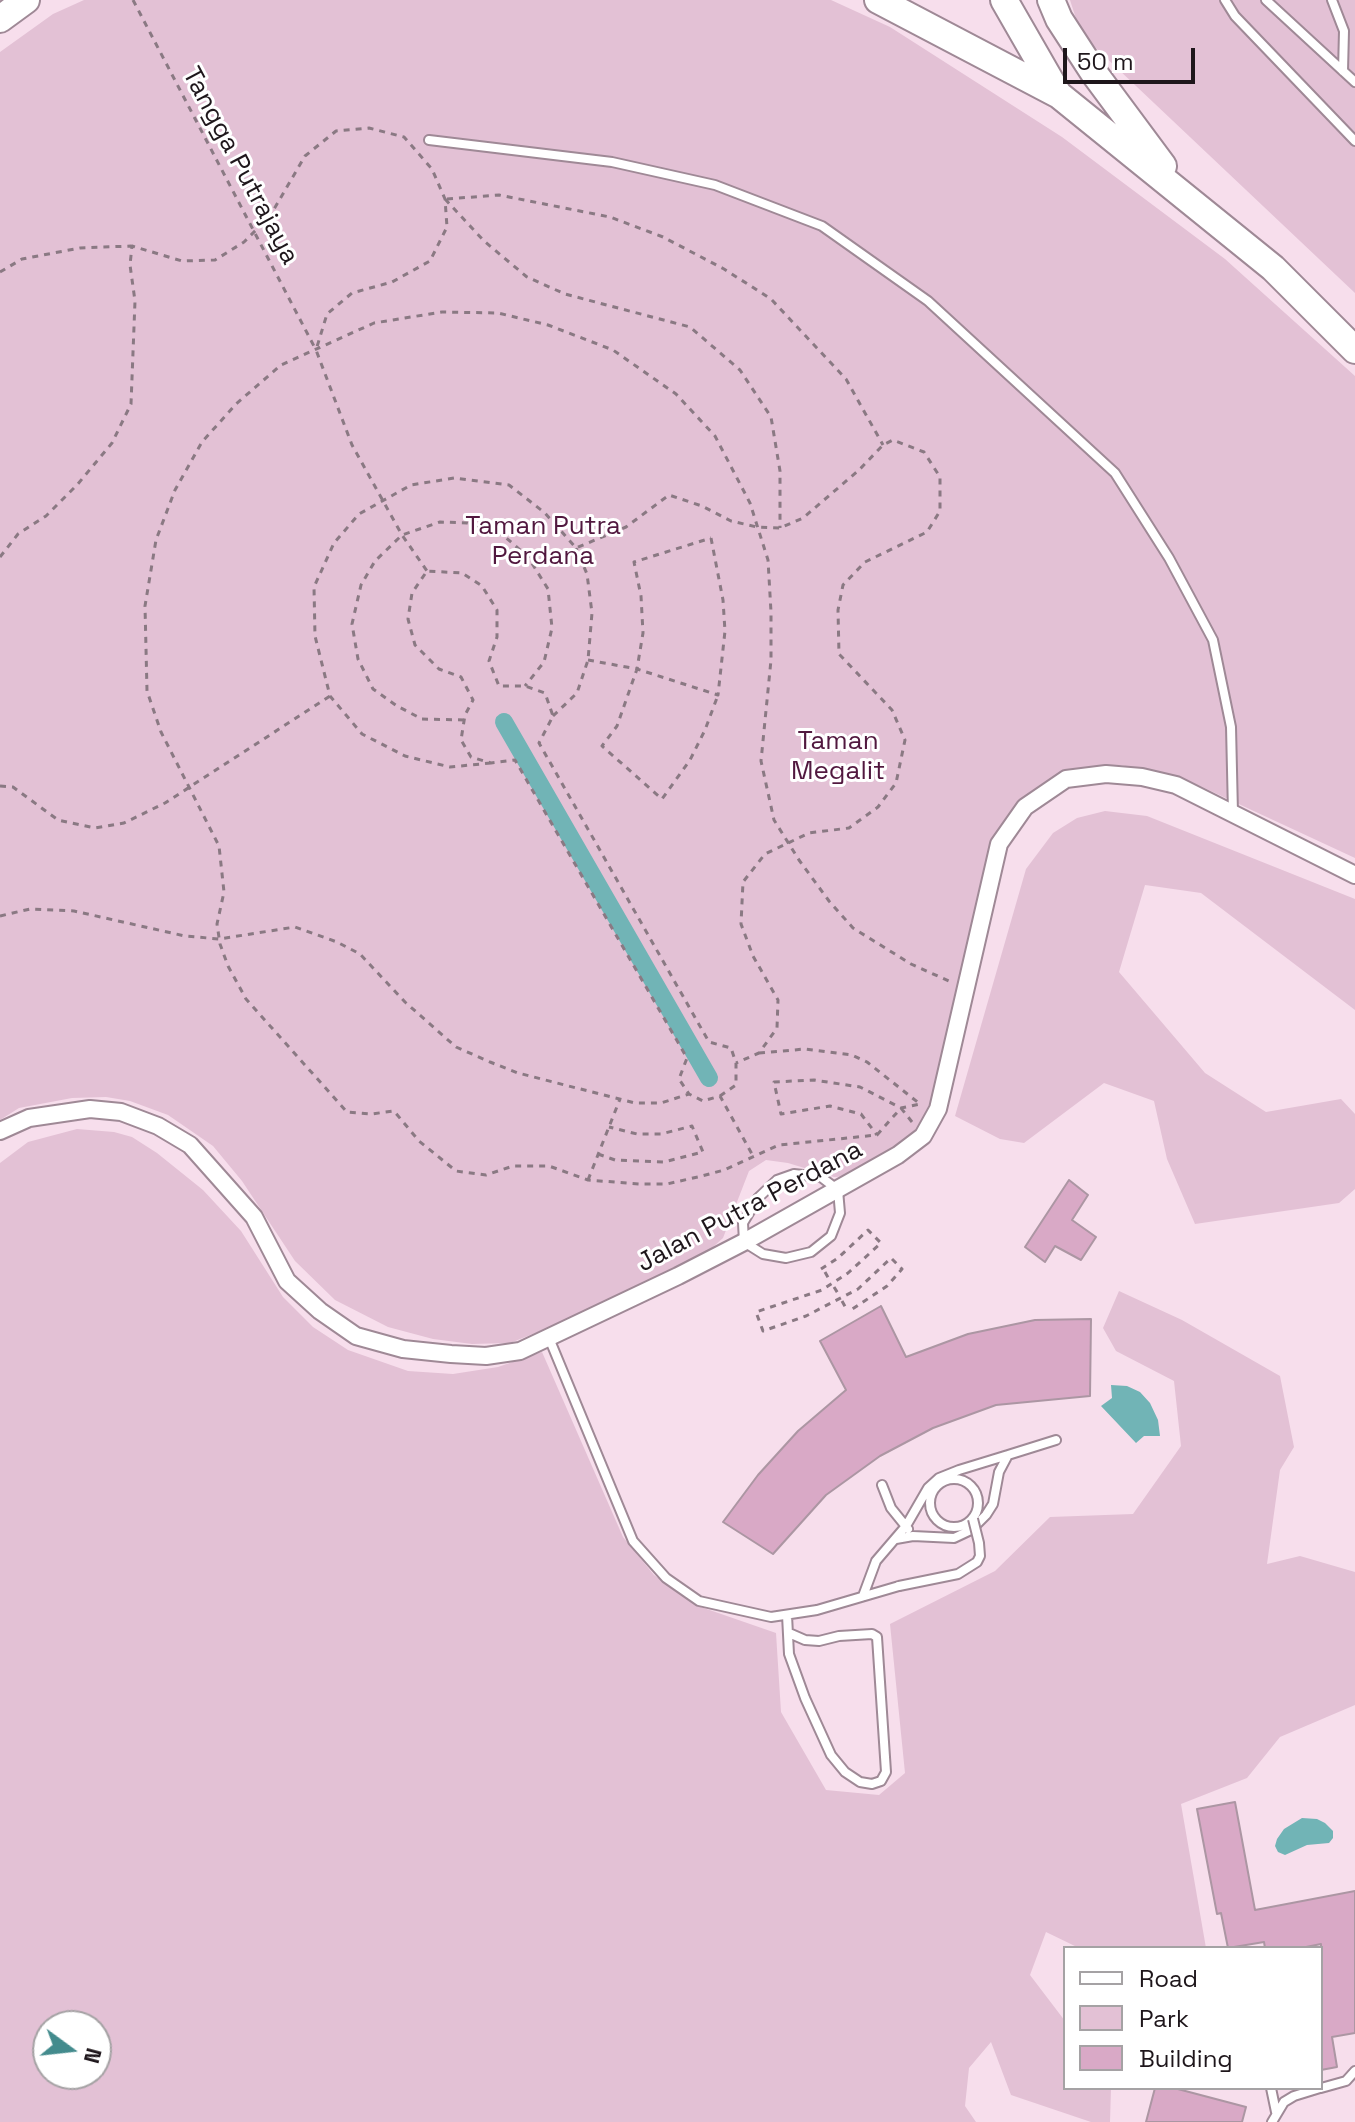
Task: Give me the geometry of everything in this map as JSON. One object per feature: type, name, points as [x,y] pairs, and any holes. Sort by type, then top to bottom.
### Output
[{"type":"main road","points":[[878,0],[1059,95],[1273,268],[1355,350]]},
{"type":"main road","points":[[1004,0],[1059,95]]},
{"type":"main road","points":[[1055,10],[1094,73],[1186,197]]},
{"type":"street","name":"Jalan Putra Perdana","points":[[0,1131],[29,1118],[90,1109],[121,1112],[190,1145],[254,1217],[287,1281],[320,1311],[356,1336],[403,1349],[486,1356],[520,1351],[744,1242],[898,1155],[923,1136],[938,1109],[999,844],[1025,807],[1066,779],[1106,774],[1142,777],[1176,785],[1355,875]]},
{"type":"lane","points":[[1225,0],[1235,16],[1355,141]]},
{"type":"lane","points":[[1266,0],[1355,82]]},
{"type":"lane","points":[[1332,0],[1344,31],[1343,71]]},
{"type":"lane","points":[[429,140],[612,162],[715,185],[822,226],[928,301],[1115,473],[1169,558],[1213,640],[1231,727],[1233,814]]},
{"type":"lane","points":[[794,1174],[821,1177],[838,1190],[840,1213],[831,1236],[811,1252],[786,1258],[763,1254],[744,1242],[743,1223],[758,1198],[777,1180],[794,1174]]},
{"type":"lane","points":[[549,1338],[633,1541],[666,1578],[699,1601],[771,1617],[817,1610],[899,1586],[958,1574],[977,1562],[980,1556],[973,1519],[978,1507],[977,1495],[970,1484],[958,1479],[946,1481],[935,1488],[930,1499],[932,1512],[939,1522],[950,1527],[963,1526],[973,1519]]},
{"type":"lane","points":[[863,1596],[876,1561],[906,1526],[928,1488],[939,1478],[1056,1440]]},
{"type":"lane","points":[[896,1539],[913,1536],[954,1538],[971,1530],[993,1504],[999,1472],[1008,1455]]},
{"type":"lane","points":[[882,1485],[891,1508],[913,1536]]},
{"type":"lane","points":[[787,1615],[789,1654],[814,1721],[831,1755],[845,1772],[860,1782],[872,1784],[881,1781],[886,1772],[877,1637],[872,1634],[839,1636],[819,1641],[805,1640],[789,1633]]},
{"type":"lane","points":[[1323,2087],[1346,2081],[1355,2071]]},
{"type":"lane","points":[[1271,2090],[1274,2118]]},
{"type":"lane","points":[[1274,2118],[1284,2102],[1301,2091]]},
{"type":"path","name":"Tangga Putrajaya","points":[[133,0],[316,350],[352,445],[402,535],[427,571]]},
{"type":"path","points":[[0,272],[22,259],[80,248],[132,246],[182,261],[215,260],[244,242],[270,216],[305,156],[336,131],[369,128],[404,137],[432,169],[445,199],[447,227],[430,261],[392,282],[352,293],[327,314],[316,350]]},
{"type":"path","points":[[445,199],[499,195],[610,217],[663,237],[724,269],[771,299],[846,379],[883,445]]},
{"type":"path","points":[[445,199],[484,241],[527,277],[565,294],[690,327],[740,370],[771,417],[780,471],[780,528]]},
{"type":"path","points":[[0,557],[18,534],[46,516],[77,485],[112,443],[131,404],[135,301],[130,265],[132,246]]},
{"type":"path","points":[[736,1063],[759,1053],[805,1049],[852,1055],[867,1062],[920,1104],[901,1108],[877,1135],[779,1145],[724,1170],[667,1184],[588,1180],[549,1166],[513,1166],[486,1175],[456,1171],[419,1141],[394,1111],[371,1114],[347,1112],[246,999],[228,966],[219,939],[217,924],[224,892],[219,846],[161,732],[147,691],[145,606],[156,540],[175,490],[202,442],[236,404],[281,365],[374,323],[442,312],[498,313],[548,325],[613,350],[676,394],[715,436],[750,503],[768,560],[771,660],[761,761],[774,820],[829,901],[853,928],[911,964],[966,989]]},
{"type":"path","points":[[576,548],[626,527],[669,495],[702,506],[731,521],[780,528],[803,518],[883,445],[893,440],[924,452],[940,477],[940,511],[927,532],[865,562],[843,585],[838,610],[839,654],[892,710],[905,740],[896,783],[878,807],[849,828],[809,833],[765,854],[743,882],[741,924],[753,956],[778,1000],[777,1028],[759,1053]]},
{"type":"path","points":[[454,478],[509,485],[545,513],[576,548],[587,574],[592,613],[588,660],[577,693],[553,716],[539,743],[709,1042],[731,1048],[736,1063],[736,1085],[720,1096],[703,1101],[689,1094],[679,1079],[687,1058],[515,760],[450,767],[405,756],[362,734],[330,696],[315,636],[314,587],[334,543],[359,514],[383,501],[411,485],[454,478]]},
{"type":"path","points":[[464,720],[422,719],[397,706],[373,689],[358,659],[352,624],[361,585],[375,561],[402,535],[440,522],[467,523],[503,535],[528,557],[548,589],[552,628],[544,662],[525,686]]},
{"type":"path","points":[[711,538],[724,615],[718,695],[690,760],[662,799],[602,746],[617,726],[637,669],[643,633],[641,596],[634,562],[711,538]]},
{"type":"path","points":[[491,763],[471,757],[461,740],[464,720],[473,700],[461,677],[439,669],[415,645],[408,619],[412,593],[427,571],[462,573],[482,586],[497,610],[497,637],[489,661],[499,686],[525,686],[545,693],[553,716]]},
{"type":"path","points":[[588,660],[637,669],[718,695]]},
{"type":"path","points":[[0,786],[13,787],[58,820],[95,828],[124,823],[165,803],[330,696]]},
{"type":"path","points":[[0,916],[30,909],[74,911],[185,936],[219,939],[295,927],[360,954],[405,1002],[456,1047],[518,1073],[635,1103],[661,1103],[689,1094]]},
{"type":"path","points":[[877,1135],[861,1114],[830,1106],[781,1114],[774,1082],[814,1080],[860,1087],[901,1108],[923,1136]]},
{"type":"path","points":[[720,1096],[753,1156]]},
{"type":"path","points":[[588,1180],[620,1099]]},
{"type":"path","points":[[598,1154],[615,1160],[664,1162],[703,1152],[692,1126],[661,1134],[637,1134],[609,1127]]},
{"type":"path","points":[[830,1281],[823,1271],[868,1230],[881,1243],[848,1273],[822,1290],[756,1312],[763,1331],[806,1316],[858,1289],[891,1258],[902,1269],[887,1286],[848,1311],[842,1301]]},
{"type":"path","points":[[834,1287],[839,1295]]},
{"type":"green space","name":"Taman Putra Perdana","points":[[84,0],[831,0],[890,27],[1062,137],[1225,259],[1355,376],[1355,858],[1187,780],[1121,765],[1058,774],[1021,803],[1004,825],[929,1116],[913,1135],[885,1158],[853,1176],[834,1177],[788,1163],[766,1160],[749,1171],[723,1238],[703,1256],[596,1309],[510,1343],[472,1344],[433,1339],[388,1327],[335,1300],[295,1261],[242,1181],[213,1146],[168,1115],[130,1101],[106,1097],[72,1098],[19,1108],[0,1120],[0,52],[53,14]]},
{"type":"green space","points":[[1070,0],[1355,0],[1355,293],[1081,34]]},
{"type":"green space","points":[[1105,811],[1147,816],[1355,899],[1355,1010],[1201,893],[1145,885],[1119,972],[1205,1073],[1266,1112],[1341,1099],[1355,1114],[1355,1189],[1339,1203],[1195,1224],[1167,1159],[1154,1101],[1104,1083],[1024,1143],[1000,1139],[955,1116],[1026,869],[1053,833],[1077,818]]},
{"type":"green space","points":[[77,1129],[114,1132],[132,1137],[157,1153],[203,1190],[241,1231],[283,1297],[313,1327],[348,1350],[408,1371],[453,1374],[498,1367],[542,1352],[623,1537],[654,1575],[698,1606],[776,1633],[781,1712],[826,1790],[879,1795],[905,1773],[890,1624],[995,1571],[1050,1517],[1133,1514],[1181,1446],[1174,1381],[1116,1351],[1103,1328],[1119,1291],[1182,1320],[1280,1376],[1294,1447],[1280,1470],[1267,1564],[1300,1556],[1355,1572],[1355,1705],[1280,1737],[1247,1778],[1181,1804],[1206,1946],[1075,1946],[1046,1932],[1030,1975],[1063,2018],[1063,2090],[1111,2090],[1110,2122],[1091,2122],[1011,2095],[991,2042],[969,2068],[965,2106],[976,2122],[0,2122],[0,1163],[28,1142]]},
{"type":"water","points":[[1111,1385],[1127,1386],[1140,1392],[1150,1403],[1158,1420],[1160,1436],[1144,1436],[1136,1443],[1101,1406],[1112,1398]]},
{"type":"water","points":[[1302,1818],[1325,1823],[1333,1831],[1333,1838],[1329,1843],[1307,1845],[1285,1855],[1278,1852],[1275,1846],[1284,1829]]},
{"type":"building","points":[[1069,1180],[1088,1195],[1072,1220],[1096,1237],[1081,1260],[1055,1246],[1045,1262],[1025,1247]]},
{"type":"building","points":[[881,1306],[906,1357],[968,1334],[1035,1320],[1091,1319],[1090,1396],[996,1405],[933,1428],[880,1456],[826,1495],[773,1554],[723,1522],[758,1475],[798,1431],[846,1390],[820,1341]]},
{"type":"building","points":[[1235,1802],[1255,1910],[1355,1891],[1355,2033],[1332,2037],[1337,2067],[1323,2070],[1323,1946],[1265,1946],[1264,1942],[1228,1946],[1221,1913],[1217,1914],[1197,1809]]},
{"type":"building","points":[[1154,2090],[1182,2090],[1246,2107],[1242,2122],[1146,2122]]},
{"type":"waterway","points":[[504,722],[709,1078]]},
{"type":"park label","name":"Taman Megalit","points":[[838,757]]}]
